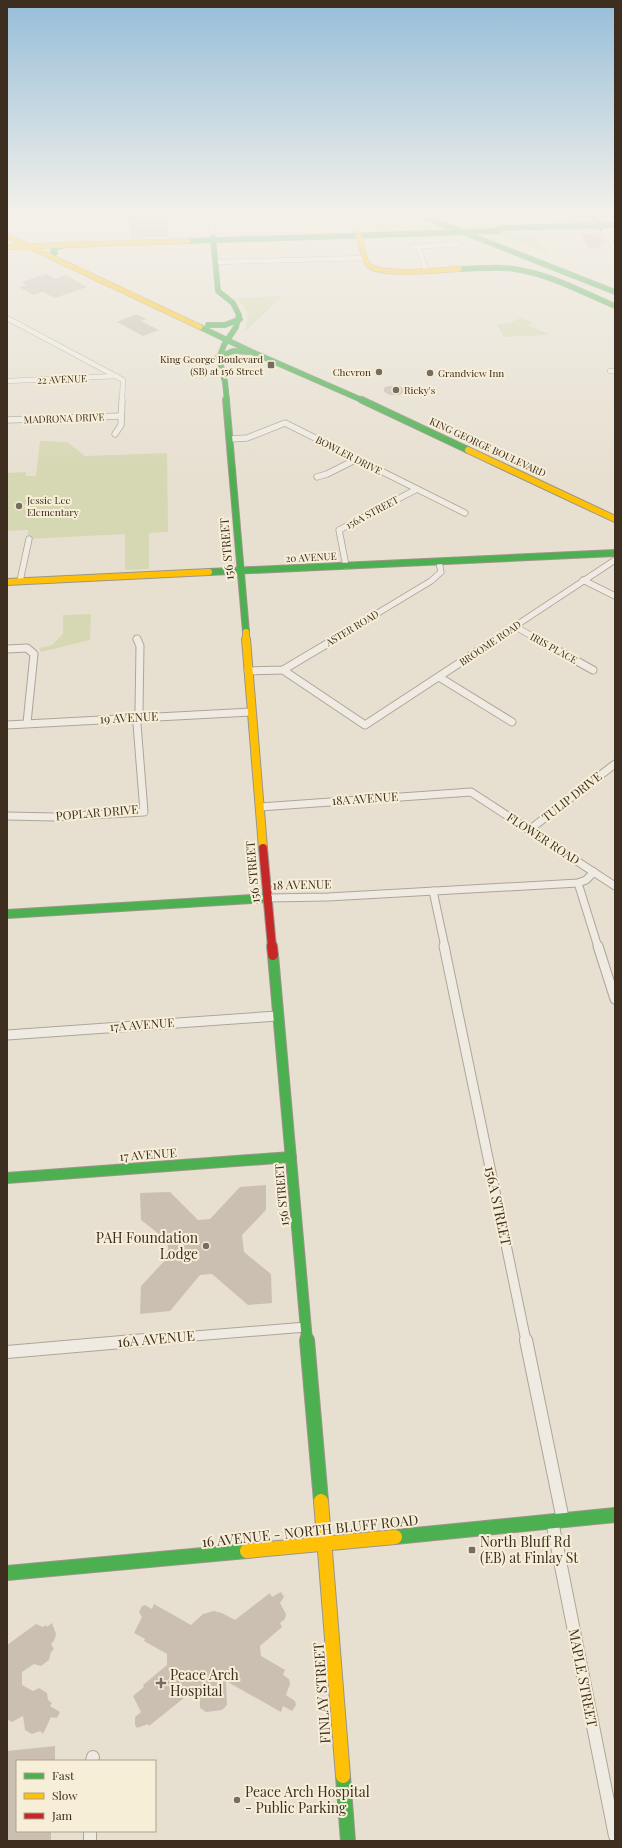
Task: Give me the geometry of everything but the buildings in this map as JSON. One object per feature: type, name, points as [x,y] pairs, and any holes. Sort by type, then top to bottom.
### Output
[{"type":"main road","name":"KING GEORGE BOULEVARD","points":[[142,300],[229,338],[615,519]]},
{"type":"main road","points":[[148,300],[156,304],[164,304]]},
{"type":"main road","name":"KING GEORGE BOULEVARD","points":[[156,300],[208,325],[252,352],[352,396]]},
{"type":"main road","points":[[218,357],[220,351],[240,319],[238,309],[229,300]]},
{"type":"main road","points":[[601,300],[615,306]]},
{"type":"main road","points":[[208,325],[224,325],[234,323],[240,319]]},
{"type":"main road","points":[[218,357],[233,351],[252,352]]},
{"type":"main road","name":"156 STREET","points":[[218,357],[218,362],[225,382],[277,1016],[325,1544]]},
{"type":"main road","name":"20 AVENUE","points":[[7,582],[615,553]]},
{"type":"main road","name":"18 AVENUE","points":[[7,914],[268,898]]},
{"type":"main road","name":"17 AVENUE","points":[[7,1178],[291,1157]]},
{"type":"main road","name":"16 AVENUE - NORTH BLUFF ROAD","points":[[7,1573],[325,1544],[615,1515]]},
{"type":"main road","name":"FINLAY STREET","points":[[325,1544],[348,1841]]},
{"type":"street","points":[[7,318],[10,321],[117,376]]},
{"type":"street","name":"22 AVENUE","points":[[7,381],[117,376]]},
{"type":"street","name":"MADRONA DRIVE","points":[[115,434],[121,426],[123,380],[117,376]]},
{"type":"street","name":"MADRONA DRIVE","points":[[7,420],[121,416]]},
{"type":"street","name":"BOWLER DRIVE","points":[[230,439],[247,438],[285,423],[465,513]]},
{"type":"street","points":[[317,477],[327,474],[357,459]]},
{"type":"street","name":"156A STREET","points":[[346,566],[339,530],[417,489]]},
{"type":"street","points":[[20,581],[29,539]]},
{"type":"street","name":"BROOME ROAD","points":[[283,670],[366,725],[615,560]]},
{"type":"street","name":"ASTER ROAD","points":[[248,671],[283,670],[430,581],[441,572],[439,562]]},
{"type":"street","points":[[583,580],[615,596]]},
{"type":"street","name":"IRIS PLACE","points":[[514,626],[593,670]]},
{"type":"street","points":[[137,639],[140,646],[138,718]]},
{"type":"street","points":[[7,649],[27,648],[34,654],[27,723]]},
{"type":"street","points":[[439,677],[512,722]]},
{"type":"street","name":"19 AVENUE","points":[[7,725],[251,712]]},
{"type":"street","name":"POPLAR DRIVE","points":[[7,816],[55,817],[144,812],[137,724],[138,718]]},
{"type":"street","name":"TULIP DRIVE","points":[[529,830],[615,764]]},
{"type":"street","name":"18A AVENUE","points":[[260,807],[471,792]]},
{"type":"street","name":"FLOWER ROAD","points":[[471,792],[615,886]]},
{"type":"street","points":[[594,872],[586,880],[578,883],[615,999]]},
{"type":"street","name":"18 AVENUE","points":[[268,898],[328,897],[578,883]]},
{"type":"street","name":"156A STREET","points":[[433,891],[557,1521]]},
{"type":"street","name":"17A AVENUE","points":[[7,1035],[277,1016]]},
{"type":"street","name":"16A AVENUE","points":[[7,1352],[306,1327]]},
{"type":"street","name":"MAPLE STREET","points":[[557,1521],[615,1836]]},
{"type":"green space","points":[[237,300],[278,300],[246,331],[244,330],[248,316],[242,305]]},
{"type":"green space","points":[[521,318],[533,322],[528,325],[549,334],[504,337],[497,324],[509,323]]},
{"type":"green space","points":[[40,441],[67,442],[85,456],[167,453],[168,532],[149,533],[149,569],[125,570],[125,534],[27,539],[28,530],[7,531],[7,473],[26,472],[26,476],[36,476]]},
{"type":"green space","points":[[91,614],[90,640],[41,652],[39,648],[52,645],[63,634],[63,615]]},
{"type":"traffic: fast","points":[[230,300],[237,308],[239,321],[224,345],[219,361],[225,382],[246,632]]},
{"type":"traffic: fast","points":[[601,300],[615,306]]},
{"type":"traffic: fast","points":[[208,325],[225,325],[240,319]]},
{"type":"traffic: fast","points":[[200,327],[252,352],[352,395],[468,450]]},
{"type":"traffic: fast","points":[[218,357],[233,351],[248,352]]},
{"type":"traffic: fast","points":[[209,572],[615,553]]},
{"type":"traffic: fast","points":[[7,914],[268,898]]},
{"type":"traffic: fast","points":[[273,955],[321,1501]]},
{"type":"traffic: fast","points":[[7,1178],[291,1157]]},
{"type":"traffic: fast","points":[[395,1537],[615,1515]]},
{"type":"traffic: fast","points":[[7,1573],[247,1551]]},
{"type":"traffic: fast","points":[[343,1776],[348,1841]]},
{"type":"traffic: slow","points":[[143,300],[200,327]]},
{"type":"traffic: slow","points":[[468,450],[615,519]]},
{"type":"traffic: slow","points":[[7,582],[209,572]]},
{"type":"traffic: slow","points":[[246,632],[251,712],[263,848]]},
{"type":"traffic: slow","points":[[321,1501],[343,1776]]},
{"type":"traffic: slow","points":[[247,1551],[395,1537]]},
{"type":"traffic: jam","points":[[263,848],[273,955]]},
{"type":"place","name":"King George Boulevard (SB) at 156 Street","points":[[271,365]]},
{"type":"place","name":"Chevron","points":[[379,372]]},
{"type":"place","name":"Grandview Inn","points":[[430,373]]},
{"type":"place","name":"Ricky's","points":[[396,390]]},
{"type":"place","name":"Jessie Lee Elementary","points":[[19,506]]},
{"type":"place","name":"PAH Foundation Lodge","points":[[206,1246]]},
{"type":"place","name":"North Bluff Rd (EB) at Finlay St","points":[[472,1550]]},
{"type":"place","name":"Peace Arch Hospital","points":[[161,1683]]},
{"type":"place","name":"Peace Arch Hospital - Public Parking","points":[[237,1800]]}]
